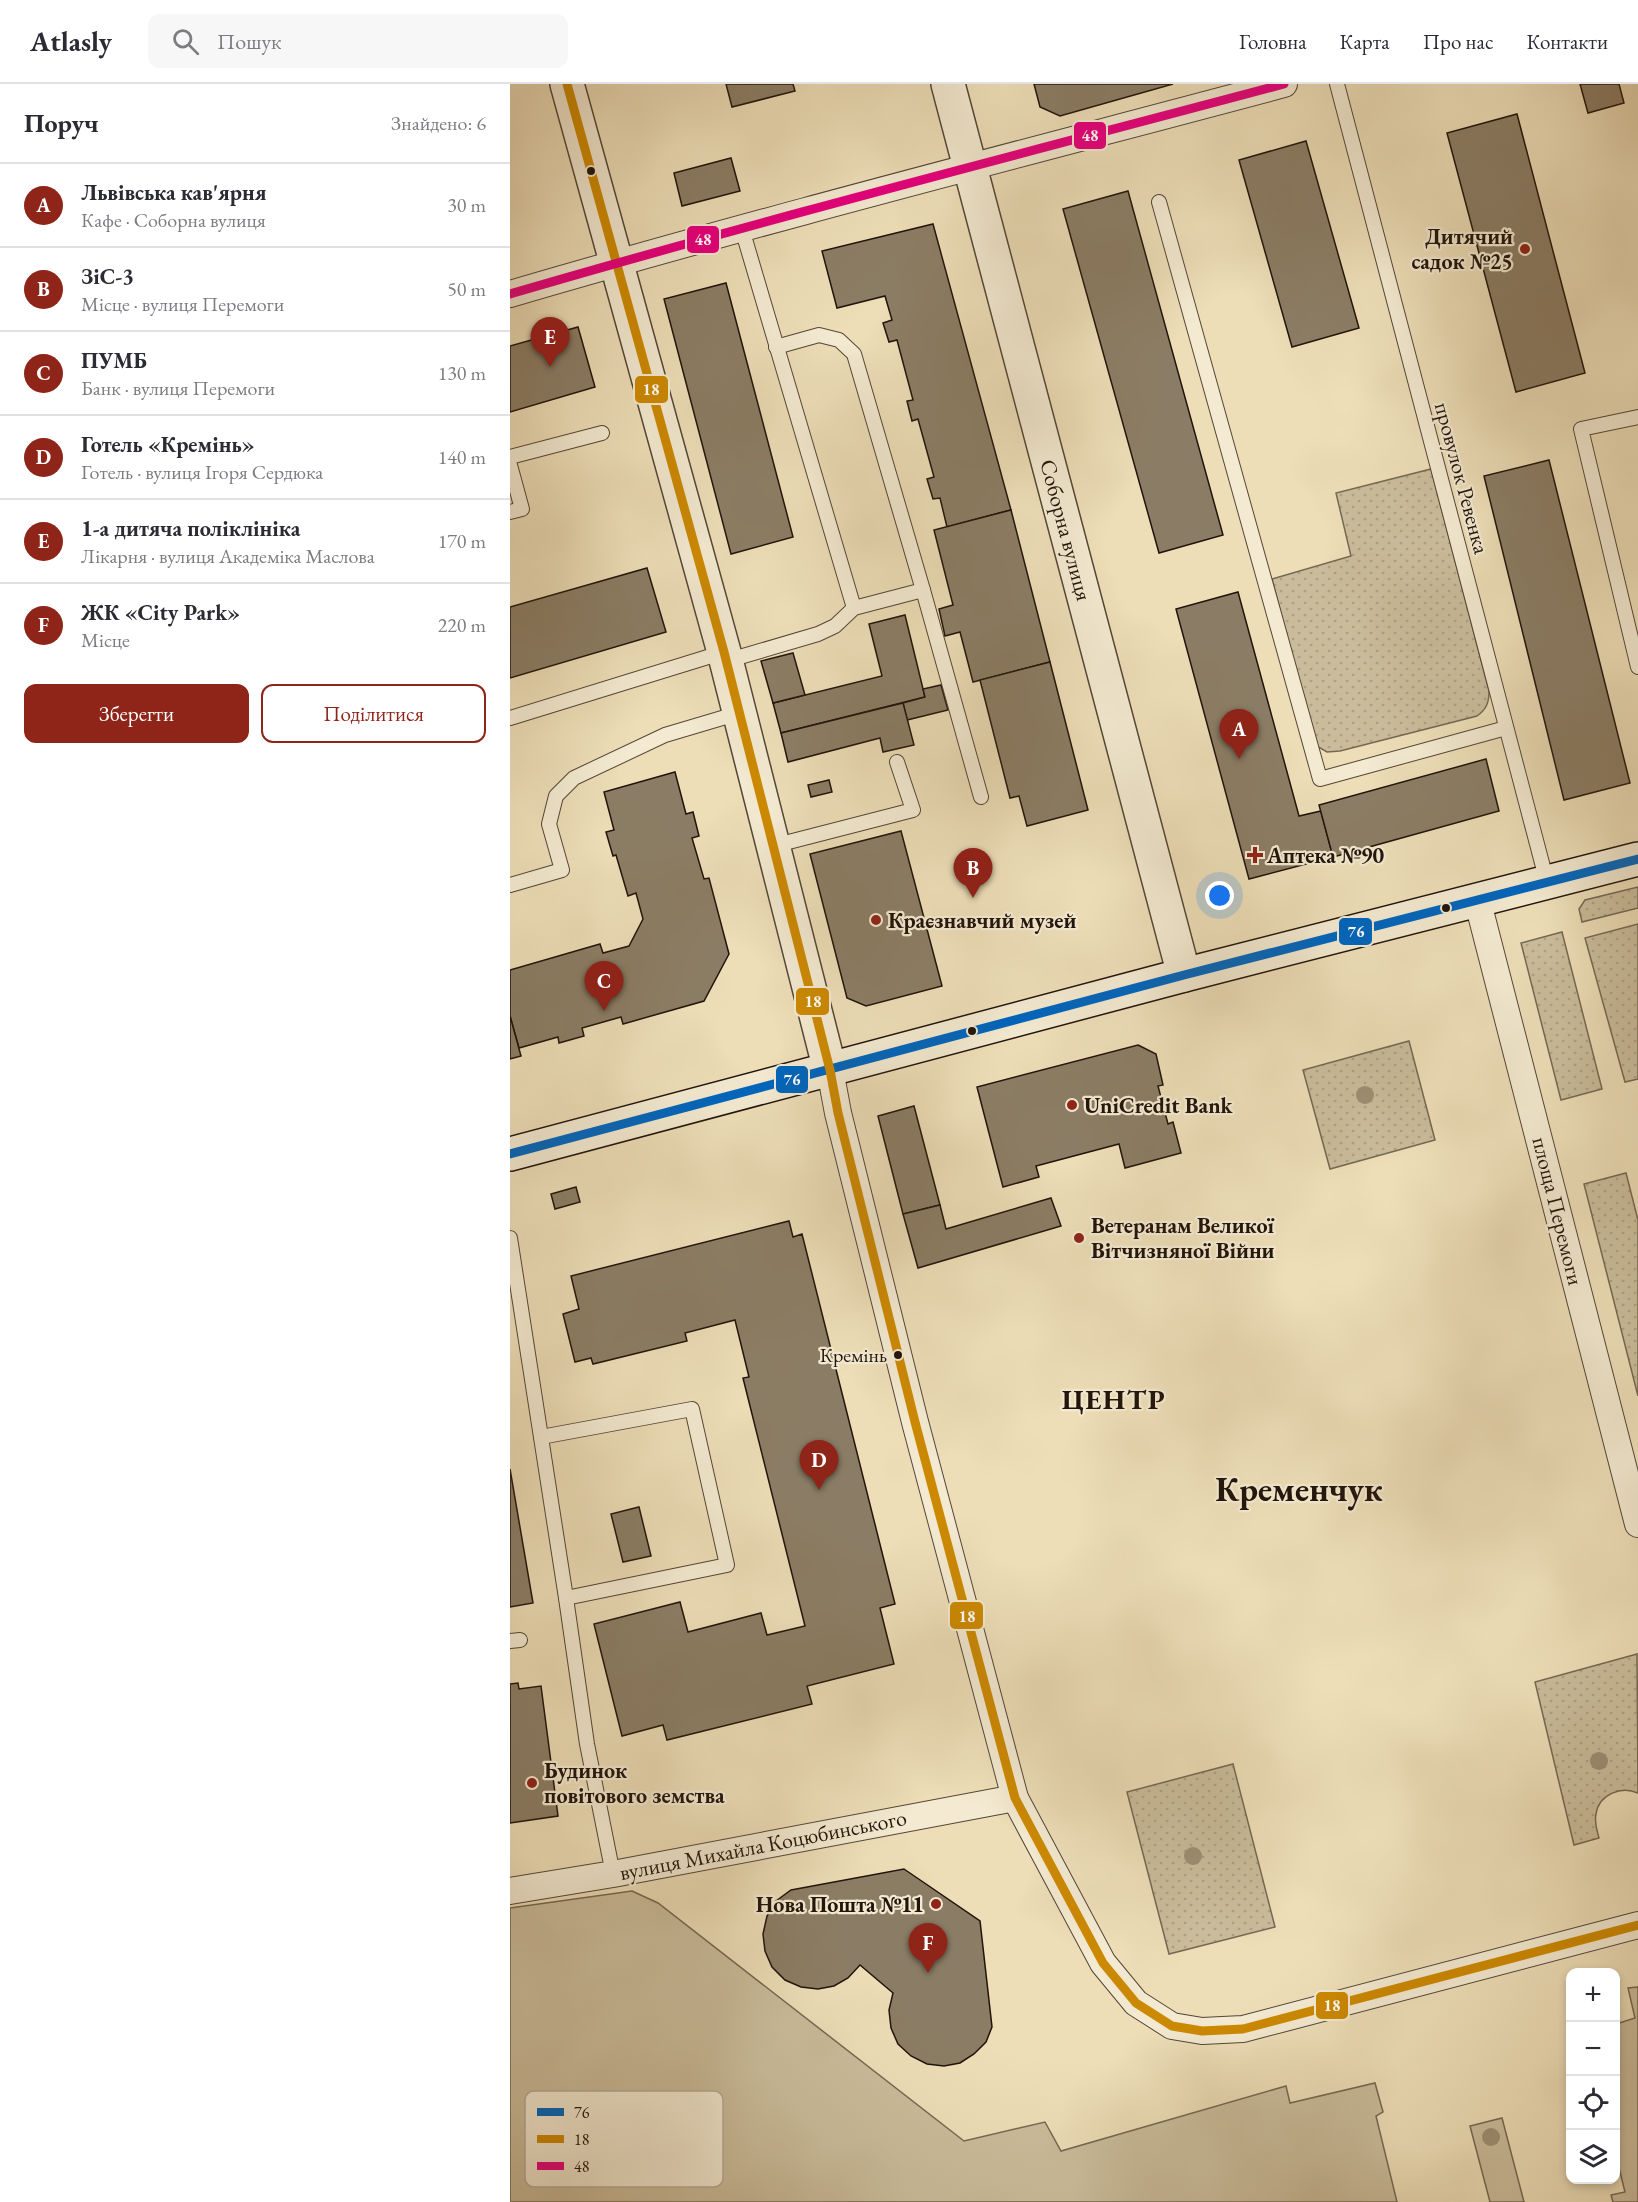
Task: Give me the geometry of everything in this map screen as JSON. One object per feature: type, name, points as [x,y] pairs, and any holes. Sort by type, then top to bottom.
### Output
[{"type":"street","points":[[567,84],[725,657],[830,1070],[838,1113],[915,1422],[1015,1798],[1103,1963],[1137,2003],[1172,2026],[1202,2031],[1243,2029],[1638,1925]]},
{"type":"street","name":"Соборна вулиця","points":[[948,84],[1184,975]]},
{"type":"street","points":[[510,294],[615,263],[1284,84]]},
{"type":"street","points":[[510,1154],[1184,975],[1638,859]]},
{"type":"street","name":"площа Перемоги","points":[[1477,899],[1638,1524]]},
{"type":"street","name":"вулиця Михайла Коцюбинського","points":[[510,1891],[613,1874],[1015,1798]]},
{"type":"lane","name":"провулок Ревенка","points":[[1337,84],[1547,882]]},
{"type":"lane","points":[[1159,202],[1320,779],[1506,728]]},
{"type":"lane","points":[[742,229],[854,608]]},
{"type":"lane","points":[[776,347],[819,335],[839,340],[854,354],[981,796]]},
{"type":"lane","points":[[1638,417],[1581,429],[1636,649],[1638,667]]},
{"type":"lane","points":[[510,457],[602,433]]},
{"type":"lane","points":[[510,465],[522,509],[510,512]]},
{"type":"lane","points":[[510,718],[725,657],[818,634],[835,626],[854,608],[923,590]]},
{"type":"lane","points":[[510,885],[562,870],[549,824],[556,796],[574,778],[664,735],[739,713]]},
{"type":"lane","points":[[773,846],[913,810],[897,762]]},
{"type":"lane","points":[[510,1238],[566,1598],[586,1744],[613,1874]]},
{"type":"lane","points":[[541,1437],[692,1409],[727,1565],[566,1598]]},
{"type":"shaded area","points":[[1431,469],[1489,691],[1487,705],[1477,716],[1340,751],[1327,752],[1315,745],[1272,579],[1351,556],[1336,493]]},
{"type":"shaded area","points":[[1638,887],[1638,908],[1582,922],[1579,909],[1585,900]]},
{"type":"shaded area","points":[[1638,924],[1638,1079],[1625,1082],[1585,938]]},
{"type":"shaded area","points":[[1562,932],[1602,1089],[1561,1100],[1521,943]]},
{"type":"shaded area","points":[[1409,1041],[1435,1140],[1330,1169],[1303,1070]]},
{"type":"shaded area","points":[[1626,1173],[1638,1220],[1638,1396],[1584,1184]]},
{"type":"shaded area","points":[[1637,1654],[1638,1793],[1618,1791],[1601,1801],[1596,1814],[1599,1838],[1574,1845],[1535,1682]]},
{"type":"shaded area","points":[[1233,1764],[1275,1927],[1169,1954],[1127,1792]]},
{"type":"shaded area","points":[[632,1891],[658,1903],[964,2141],[1045,2122],[1061,2151],[1286,2086],[1290,2103],[1375,2083],[1383,2112],[1376,2116],[1397,2202],[510,2202],[510,1908]]},
{"type":"shaded area","points":[[1638,1987],[1638,2202],[1613,2202],[1611,2195],[1625,2192],[1620,2172],[1620,2023],[1635,2018],[1628,1988]]},
{"type":"shaded area","points":[[1502,2118],[1524,2202],[1490,2202],[1470,2126]]},
{"type":"building","points":[[726,84],[793,84],[795,91],[732,107]]},
{"type":"building","points":[[1034,84],[1173,84],[1060,116],[1040,107]]},
{"type":"building","points":[[1580,84],[1619,84],[1624,103],[1588,113]]},
{"type":"building","points":[[1517,114],[1585,373],[1516,392],[1447,133]]},
{"type":"building","points":[[1306,141],[1359,328],[1292,347],[1239,160]]},
{"type":"building","points":[[731,158],[740,191],[682,206],[674,173]]},
{"type":"building","points":[[1128,191],[1223,535],[1159,553],[1063,209]]},
{"type":"building","points":[[933,224],[1011,510],[947,527],[940,498],[933,499],[927,479],[934,477],[918,419],[912,421],[907,401],[913,400],[897,340],[889,342],[883,323],[892,320],[885,296],[837,308],[822,251]]},
{"type":"building","points":[[726,283],[793,537],[731,554],[664,299]]},
{"type":"building","points":[[578,327],[595,387],[510,412],[510,346]]},
{"type":"building","points":[[1549,460],[1630,783],[1564,800],[1484,476]]},
{"type":"building","points":[[1011,510],[1050,662],[973,682],[960,632],[945,636],[939,609],[953,605],[934,530]]},
{"type":"building","points":[[647,568],[666,632],[510,678],[510,607]]},
{"type":"building","points":[[1238,592],[1299,816],[1321,811],[1333,857],[1249,879],[1176,609]]},
{"type":"building","points":[[905,615],[925,697],[781,733],[773,703],[882,676],[869,624]]},
{"type":"building","points":[[793,653],[805,695],[773,703],[761,661]]},
{"type":"building","points":[[1050,662],[1088,810],[1027,826],[1019,796],[1010,798],[980,680]]},
{"type":"building","points":[[941,685],[948,710],[907,720],[903,703],[925,697],[923,689]]},
{"type":"building","points":[[903,703],[914,745],[883,752],[880,738],[788,762],[781,733]]},
{"type":"building","points":[[1486,759],[1499,811],[1333,857],[1319,805]]},
{"type":"building","points":[[675,772],[686,814],[693,812],[699,836],[692,838],[704,879],[709,878],[729,954],[704,1001],[623,1024],[621,1017],[582,1028],[584,1036],[559,1043],[558,1037],[519,1048],[510,1016],[510,970],[600,944],[603,953],[629,946],[643,919],[636,893],[628,896],[616,855],[613,856],[606,832],[614,830],[604,792]]},
{"type":"building","points":[[829,780],[832,792],[811,797],[808,785]]},
{"type":"building","name":"Краєзнавчий музей","points":[[901,831],[942,986],[866,1006],[847,998],[810,854]]},
{"type":"building","points":[[510,1016],[521,1056],[510,1059]]},
{"type":"building","name":"UniCredit Bank","points":[[1138,1045],[1156,1054],[1163,1085],[1158,1086],[1168,1124],[1173,1122],[1181,1153],[1125,1168],[1119,1144],[1036,1166],[1039,1177],[1003,1187],[977,1087]]},
{"type":"building","points":[[914,1106],[940,1205],[903,1214],[878,1116]]},
{"type":"building","points":[[576,1187],[580,1202],[555,1209],[551,1194]]},
{"type":"building","points":[[1051,1198],[1061,1226],[918,1268],[903,1214],[940,1205],[946,1229]]},
{"type":"building","points":[[789,1221],[793,1237],[802,1234],[895,1604],[880,1608],[894,1664],[807,1686],[812,1704],[667,1740],[663,1725],[622,1736],[594,1624],[680,1602],[688,1632],[761,1613],[767,1635],[805,1626],[743,1378],[749,1377],[735,1320],[685,1333],[687,1341],[593,1364],[591,1358],[575,1362],[563,1314],[579,1309],[571,1276]]},
{"type":"building","points":[[510,1469],[533,1603],[510,1607]]},
{"type":"building","points":[[639,1507],[651,1556],[623,1562],[611,1514]]},
{"type":"building","name":"Будинок повітового земства","points":[[518,1683],[519,1689],[541,1686],[558,1816],[510,1823],[510,1684]]},
{"type":"building","points":[[904,1869],[980,1921],[992,2027],[986,2042],[960,2063],[944,2066],[927,2064],[911,2056],[898,2044],[891,2028],[889,2010],[893,1993],[860,1965],[848,1978],[834,1986],[818,1989],[801,1987],[785,1980],[772,1967],[765,1951],[763,1934],[767,1916],[776,1901],[791,1890]]},
{"type":"transit line","name":"18","points":[[567,84],[724,652],[830,1070],[838,1113],[915,1422],[1015,1798],[1103,1963],[1136,2003],[1172,2026],[1202,2031],[1243,2029],[1638,1925]]},
{"type":"transit line","name":"48","points":[[510,294],[799,213],[1284,84]]},
{"type":"transit line","name":"76","points":[[510,1154],[1184,975],[1638,859]]},
{"type":"place","name":"Дитячий садок №25","points":[[1525,249]]},
{"type":"place","name":"1-а дитяча поліклініка","points":[[550,367]]},
{"type":"place","name":"Львiвська кав'ярня","points":[[1239,759]]},
{"type":"place","name":"Аптека №90","points":[[1255,855]]},
{"type":"place","name":"ЗіС-3","points":[[973,898]]},
{"type":"place","name":"Краєзнавчий музей","points":[[876,920]]},
{"type":"place","name":"ПУМБ","points":[[604,1011]]},
{"type":"place","name":"UniCredit Bank","points":[[1072,1105]]},
{"type":"place","name":"Ветеранам Великої Вітчизняної Війни","points":[[1079,1238]]},
{"type":"place","name":"Кремінь","points":[[898,1355]]},
{"type":"place","name":"Готель «Кремінь»","points":[[819,1490]]},
{"type":"place","name":"Будинок повітового земства","points":[[532,1783]]},
{"type":"place","name":"Нова Пошта №11","points":[[936,1904]]},
{"type":"place","name":"ЖК «City Park»","points":[[928,1973]]},
{"type":"district","name":"ЦЕНТР","points":[[1114,1399]]},
{"type":"district","name":"Кременчук","points":[[1299,1489]]}]
